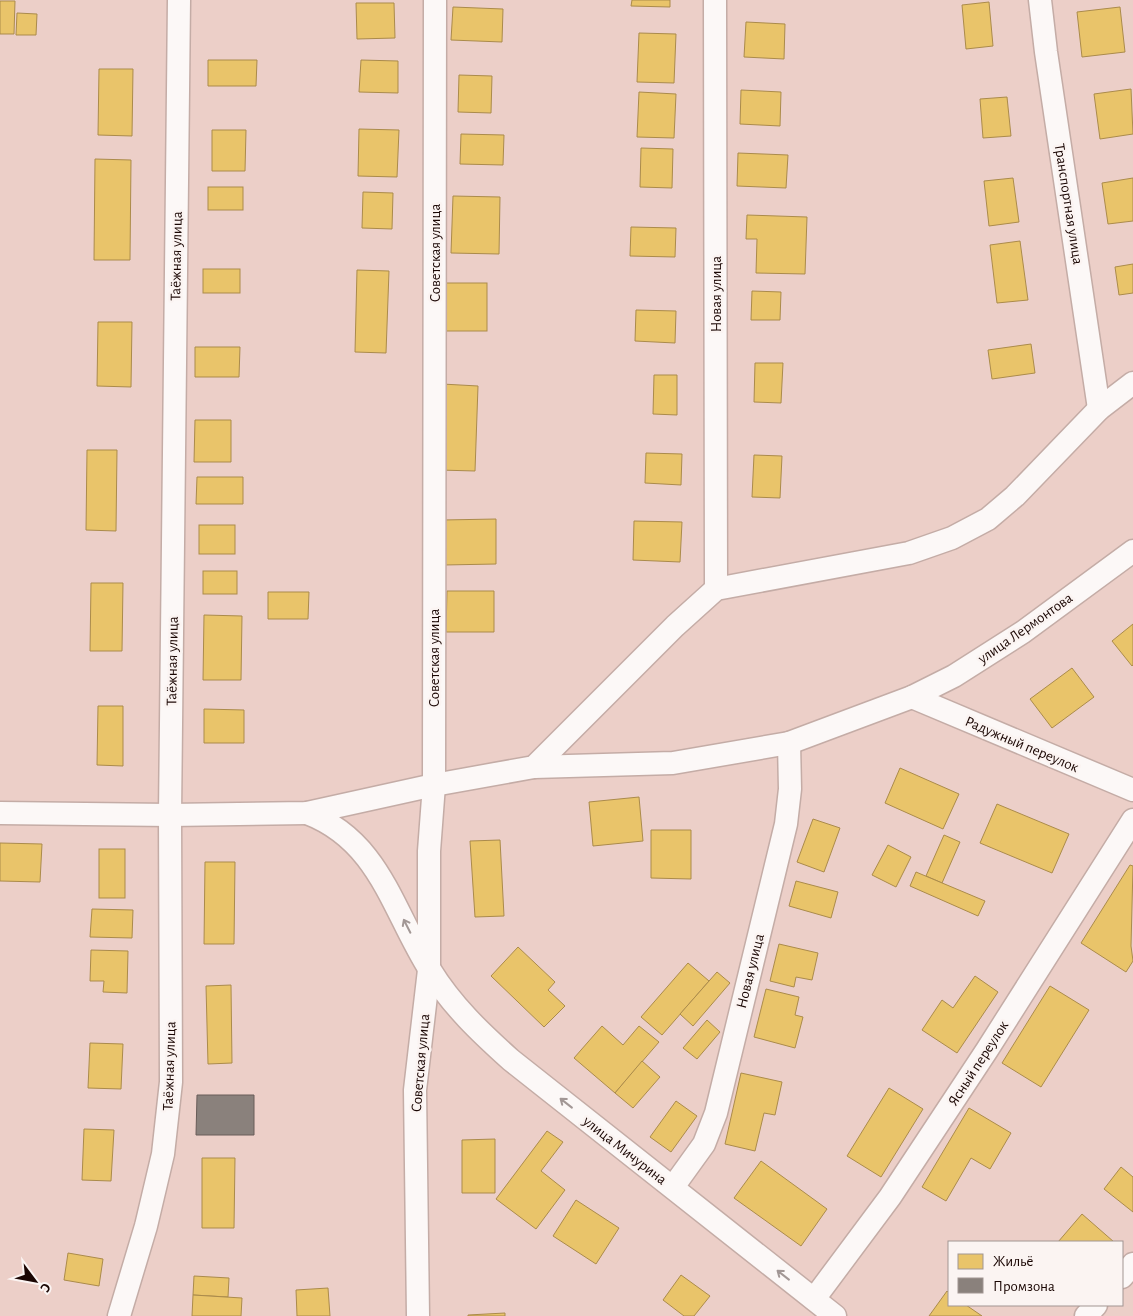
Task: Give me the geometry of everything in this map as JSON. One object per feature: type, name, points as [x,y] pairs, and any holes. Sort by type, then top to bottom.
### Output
[{"type":"street","name":"Таёжная улица","points":[[120,1316],[146,1226],[163,1154],[171,1082],[170,815],[179,0]]},
{"type":"street","name":"Советская улица","points":[[418,1316],[415,1090],[429,970],[429,851],[434,785],[435,0]]},
{"type":"street","name":"Новая улица","points":[[715,0],[716,588]]},
{"type":"street","name":"Транспортная улица","points":[[1040,0],[1099,409]]},
{"type":"street","points":[[534,767],[675,626],[716,588],[909,553],[952,538],[988,520],[1015,496],[1099,409],[1133,382]]},
{"type":"street","name":"улица Лермонтова","points":[[307,813],[434,785],[534,767],[673,764],[789,743],[912,697],[954,676],[1023,632],[1133,550]]},
{"type":"street","name":"Радужный переулок","points":[[912,697],[1133,790]]},
{"type":"street","name":"Новая улица","points":[[673,1188],[704,1144],[716,1113],[786,824],[790,788],[789,743]]},
{"type":"street","points":[[0,813],[170,815],[307,813]]},
{"type":"street","name":"улица Мичурина","points":[[307,813],[327,820],[345,833],[362,850],[385,884],[429,970],[454,1005],[511,1060],[835,1316]]},
{"type":"street","name":"Ясный переулок","points":[[814,1299],[890,1197],[982,1058],[1133,820]]},
{"type":"street","points":[[1123,1276],[1133,1264]]},
{"type":"street","points":[[1086,1316],[1095,1306]]},
{"type":"building: Жильё","points":[[632,0],[670,0],[670,7],[631,6]]},
{"type":"building: Жильё","points":[[0,1],[15,1],[14,34],[0,34]]},
{"type":"building: Жильё","points":[[989,2],[993,46],[966,49],[962,5]]},
{"type":"building: Жильё","points":[[356,3],[394,3],[395,38],[357,39]]},
{"type":"building: Жильё","points":[[453,7],[503,9],[502,42],[451,40]]},
{"type":"building: Жильё","points":[[1120,7],[1125,52],[1082,57],[1077,12]]},
{"type":"building: Жильё","points":[[17,13],[37,14],[36,35],[16,35]]},
{"type":"building: Жильё","points":[[746,22],[785,24],[784,59],[744,57]]},
{"type":"building: Жильё","points":[[639,33],[676,34],[674,83],[637,82]]},
{"type":"building: Жильё","points":[[208,60],[257,60],[256,86],[208,86]]},
{"type":"building: Жильё","points":[[361,60],[398,61],[398,93],[359,92]]},
{"type":"building: Жильё","points":[[99,69],[133,69],[132,136],[98,135]]},
{"type":"building: Жильё","points":[[459,75],[492,76],[491,113],[458,112]]},
{"type":"building: Жильё","points":[[1131,89],[1133,134],[1100,139],[1094,94]]},
{"type":"building: Жильё","points":[[741,90],[781,92],[780,126],[740,124]]},
{"type":"building: Жильё","points":[[639,92],[676,94],[674,138],[637,137]]},
{"type":"building: Жильё","points":[[1007,97],[1011,136],[983,138],[980,99]]},
{"type":"building: Жильё","points":[[359,129],[399,130],[397,177],[358,176]]},
{"type":"building: Жильё","points":[[212,130],[246,130],[245,171],[212,171]]},
{"type":"building: Жильё","points":[[461,134],[504,135],[503,165],[460,164]]},
{"type":"building: Жильё","points":[[641,148],[673,149],[672,188],[640,187]]},
{"type":"building: Жильё","points":[[738,153],[788,155],[786,188],[737,186]]},
{"type":"building: Жильё","points":[[95,159],[131,160],[130,260],[94,260]]},
{"type":"building: Жильё","points":[[1013,178],[1019,222],[989,226],[984,181]]},
{"type":"building: Жильё","points":[[1133,178],[1133,221],[1108,224],[1102,183]]},
{"type":"building: Жильё","points":[[208,187],[243,187],[243,210],[208,210]]},
{"type":"building: Жильё","points":[[363,192],[393,193],[392,229],[362,228]]},
{"type":"building: Жильё","points":[[453,196],[500,197],[499,254],[451,253]]},
{"type":"building: Жильё","points":[[747,215],[807,217],[805,274],[756,273],[757,239],[746,239]]},
{"type":"building: Жильё","points":[[631,227],[676,228],[675,257],[630,256]]},
{"type":"building: Жильё","points":[[1020,241],[1028,300],[997,303],[990,245]]},
{"type":"building: Жильё","points":[[1133,264],[1133,293],[1119,295],[1115,267]]},
{"type":"building: Жильё","points":[[203,269],[240,269],[240,293],[203,293]]},
{"type":"building: Жильё","points":[[357,270],[389,271],[386,353],[355,352]]},
{"type":"building: Жильё","points":[[446,283],[487,283],[487,331],[446,331]]},
{"type":"building: Жильё","points":[[752,291],[781,292],[780,320],[751,320]]},
{"type":"building: Жильё","points":[[636,310],[676,311],[675,343],[635,341]]},
{"type":"building: Жильё","points":[[98,322],[132,322],[131,387],[97,386]]},
{"type":"building: Жильё","points":[[1031,344],[1035,373],[992,379],[988,350]]},
{"type":"building: Жильё","points":[[195,347],[240,347],[239,377],[195,377]]},
{"type":"building: Жильё","points":[[755,363],[783,363],[781,403],[754,402]]},
{"type":"building: Жильё","points":[[654,375],[677,375],[677,415],[653,414]]},
{"type":"building: Жильё","points":[[442,384],[478,386],[475,471],[439,470]]},
{"type":"building: Жильё","points":[[195,420],[231,420],[231,462],[194,462]]},
{"type":"building: Жильё","points":[[87,450],[117,450],[116,531],[86,530]]},
{"type":"building: Жильё","points":[[646,453],[682,454],[681,485],[645,483]]},
{"type":"building: Жильё","points":[[754,455],[782,456],[780,498],[752,497]]},
{"type":"building: Жильё","points":[[197,477],[243,477],[243,504],[196,504]]},
{"type":"building: Жильё","points":[[496,519],[496,564],[444,565],[443,520]]},
{"type":"building: Жильё","points":[[634,521],[682,522],[680,562],[633,560]]},
{"type":"building: Жильё","points":[[199,525],[235,525],[235,554],[199,554]]},
{"type":"building: Жильё","points":[[203,571],[237,571],[237,594],[203,594]]},
{"type":"building: Жильё","points":[[91,583],[123,583],[122,651],[90,651]]},
{"type":"building: Жильё","points":[[447,591],[494,591],[494,632],[446,632]]},
{"type":"building: Жильё","points":[[268,592],[309,592],[308,619],[268,619]]},
{"type":"building: Жильё","points":[[204,615],[242,616],[241,680],[203,680]]},
{"type":"building: Жильё","points":[[1133,624],[1133,665],[1132,666],[1112,641]]},
{"type":"building: Жильё","points":[[1072,668],[1094,697],[1052,728],[1030,699]]},
{"type":"building: Жильё","points":[[98,706],[123,706],[123,766],[97,765]]},
{"type":"building: Жильё","points":[[204,709],[244,710],[244,743],[204,743]]},
{"type":"building: Жильё","points":[[900,768],[959,794],[943,829],[885,803]]},
{"type":"building: Жильё","points":[[639,797],[643,841],[593,846],[589,802]]},
{"type":"building: Жильё","points":[[997,804],[1069,834],[1052,873],[980,843]]},
{"type":"building: Жильё","points":[[813,819],[840,828],[824,872],[797,862]]},
{"type":"building: Жильё","points":[[651,830],[691,830],[691,879],[651,878]]},
{"type":"building: Жильё","points":[[944,835],[960,842],[942,883],[926,876]]},
{"type":"building: Жильё","points":[[500,840],[504,916],[475,917],[470,841]]},
{"type":"building: Жильё","points":[[0,843],[42,844],[40,882],[0,881]]},
{"type":"building: Жильё","points":[[888,845],[911,857],[896,887],[872,875]]},
{"type":"building: Жильё","points":[[99,849],[125,849],[125,898],[99,898]]},
{"type":"building: Жильё","points":[[205,862],[235,862],[234,944],[204,944]]},
{"type":"building: Жильё","points":[[1130,865],[1133,866],[1131,946],[1133,961],[1126,972],[1081,943]]},
{"type":"building: Жильё","points":[[916,872],[985,901],[978,916],[910,886]]},
{"type":"building: Жильё","points":[[796,881],[838,892],[831,918],[789,906]]},
{"type":"building: Жильё","points":[[92,909],[133,910],[132,938],[90,937]]},
{"type":"building: Жильё","points":[[779,944],[818,953],[812,980],[796,977],[794,987],[770,981]]},
{"type":"building: Жильё","points":[[518,947],[555,982],[548,990],[565,1006],[544,1027],[491,976]]},
{"type":"building: Жильё","points":[[91,950],[128,951],[127,993],[103,992],[104,981],[90,981]]},
{"type":"building: Жильё","points":[[688,963],[709,981],[662,1035],[641,1017]]},
{"type":"building: Жильё","points":[[717,972],[730,983],[693,1026],[680,1014]]},
{"type":"building: Жильё","points":[[975,976],[998,992],[957,1053],[922,1030],[942,1000],[953,1008]]},
{"type":"building: Жильё","points":[[231,985],[232,1063],[208,1064],[206,986]]},
{"type":"building: Жильё","points":[[1050,986],[1089,1010],[1041,1087],[1002,1063]]},
{"type":"building: Жильё","points":[[766,989],[799,997],[795,1015],[803,1017],[795,1048],[754,1037]]},
{"type":"building: Жильё","points":[[707,1020],[720,1032],[697,1059],[683,1048]]},
{"type":"building: Жильё","points":[[602,1026],[623,1045],[639,1026],[659,1042],[615,1093],[574,1058]]},
{"type":"building: Жильё","points":[[90,1043],[123,1044],[121,1089],[88,1088]]},
{"type":"building: Жильё","points":[[642,1061],[660,1077],[633,1108],[615,1093]]},
{"type":"building: Жильё","points":[[741,1073],[782,1082],[775,1115],[764,1113],[755,1151],[725,1144]]},
{"type":"building: Жильё","points":[[889,1088],[923,1109],[881,1177],[847,1156]]},
{"type":"building: Жильё","points":[[676,1101],[697,1116],[671,1152],[650,1137]]},
{"type":"building: Жильё","points":[[969,1108],[1011,1133],[990,1169],[971,1158],[946,1201],[922,1187]]},
{"type":"building: Жильё","points":[[84,1129],[114,1130],[111,1181],[82,1180]]},
{"type":"building: Жильё","points":[[547,1131],[563,1142],[541,1171],[565,1190],[536,1229],[496,1199]]},
{"type":"building: Жильё","points":[[495,1139],[495,1193],[462,1193],[462,1140]]},
{"type":"building: Жильё","points":[[202,1158],[235,1158],[234,1228],[202,1228]]},
{"type":"building: Жильё","points":[[761,1161],[827,1209],[801,1246],[734,1198]]},
{"type":"building: Жильё","points":[[1121,1167],[1133,1177],[1133,1212],[1104,1189]]},
{"type":"building: Жильё","points":[[576,1200],[619,1228],[596,1264],[553,1236]]},
{"type":"building: Жильё","points":[[1082,1214],[1113,1241],[1059,1241]]},
{"type":"building: Жильё","points":[[68,1253],[103,1259],[99,1286],[64,1280]]},
{"type":"building: Жильё","points":[[681,1275],[710,1296],[694,1316],[684,1316],[663,1300]]},
{"type":"building: Жильё","points":[[194,1276],[229,1278],[228,1297],[193,1295]]},
{"type":"building: Жильё","points":[[328,1288],[330,1316],[297,1316],[296,1290]]},
{"type":"building: Жильё","points":[[947,1291],[948,1306],[967,1306],[982,1316],[929,1316]]},
{"type":"building: Жильё","points":[[193,1295],[242,1298],[241,1316],[192,1316]]},
{"type":"building: Жильё","points":[[505,1313],[505,1316],[468,1316],[468,1315]]},
{"type":"building: Промзона","points":[[197,1095],[254,1095],[254,1135],[196,1135]]}]
